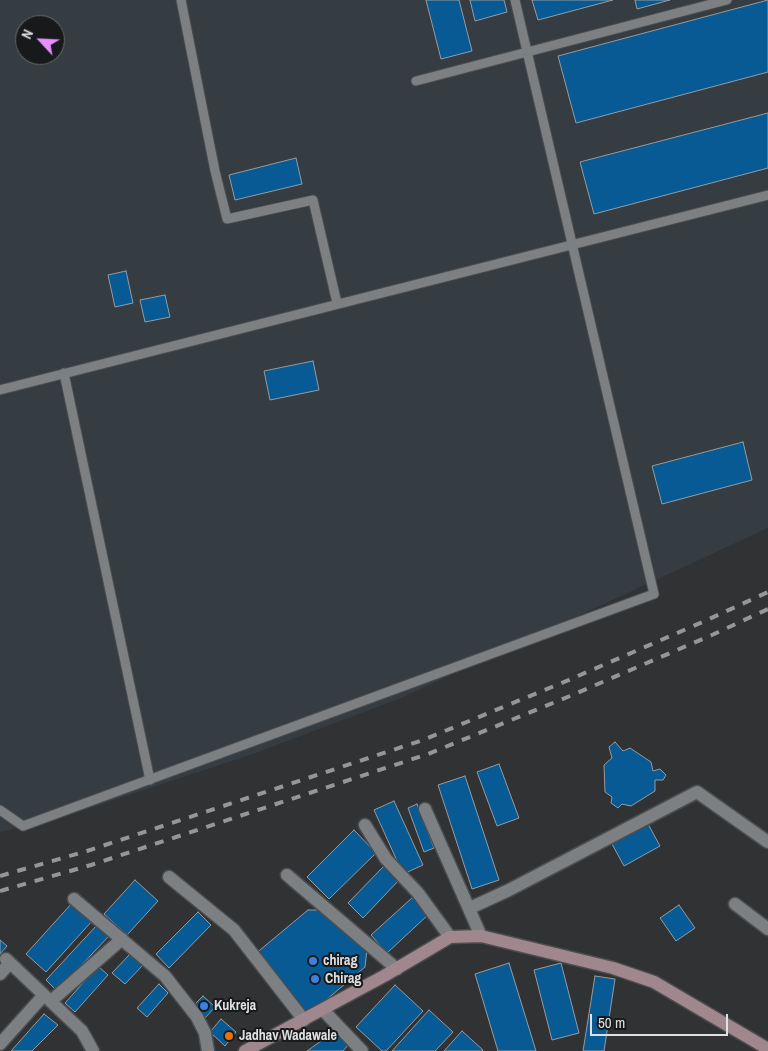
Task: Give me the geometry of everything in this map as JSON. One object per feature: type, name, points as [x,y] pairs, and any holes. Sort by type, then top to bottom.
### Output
[{"type":"street","points":[[470,908],[509,890],[697,792],[768,842]]},
{"type":"street","points":[[425,809],[481,936]]},
{"type":"street","points":[[365,825],[386,859],[418,893],[450,937]]},
{"type":"street","points":[[287,875],[397,969]]},
{"type":"street","points":[[169,877],[234,930],[304,1020]]},
{"type":"street","points":[[74,899],[165,976],[192,1010],[205,1033],[208,1051]]},
{"type":"street","points":[[735,904],[768,929]]},
{"type":"street","points":[[245,1051],[397,969],[450,937],[481,936],[613,968],[654,982],[768,1049]]},
{"type":"street","points":[[0,1044],[47,998],[122,939]]},
{"type":"street","points":[[0,974],[8,961],[82,1031],[93,1051]]},
{"type":"street","points":[[323,1010],[362,1051]]},
{"type":"lane","points":[[181,0],[215,171],[227,219],[313,200],[337,303]]},
{"type":"lane","points":[[0,810],[23,826],[654,594],[515,0]]},
{"type":"lane","points":[[416,81],[728,0]]},
{"type":"lane","points":[[0,390],[768,195]]},
{"type":"lane","points":[[64,373],[150,780]]},
{"type":"shaded area","points":[[0,0],[768,0],[768,528],[401,698],[253,754],[72,814],[0,832]]},
{"type":"building","points":[[426,0],[459,0],[472,51],[441,59]]},
{"type":"building","points":[[470,0],[504,0],[507,12],[475,21]]},
{"type":"building","points":[[532,0],[613,0],[538,20]]},
{"type":"building","points":[[635,0],[670,0],[637,9]]},
{"type":"building","points":[[768,0],[768,72],[576,123],[558,56]]},
{"type":"building","points":[[768,113],[768,168],[594,214],[580,162]]},
{"type":"building","points":[[296,158],[302,184],[235,200],[229,175]]},
{"type":"building","points":[[126,271],[133,303],[115,307],[108,275]]},
{"type":"building","points":[[165,295],[170,317],[145,322],[140,300]]},
{"type":"building","points":[[313,361],[319,390],[270,400],[264,371]]},
{"type":"building","points":[[743,442],[752,480],[662,504],[652,466]]},
{"type":"building","points":[[615,742],[623,751],[630,748],[651,762],[653,771],[660,769],[666,775],[663,780],[655,780],[655,791],[631,806],[622,804],[618,808],[611,803],[612,797],[605,792],[604,765],[612,758],[609,747]]},
{"type":"building","points":[[499,764],[519,818],[497,826],[477,772]]},
{"type":"building","points":[[465,776],[499,880],[472,889],[438,785]]},
{"type":"building","points":[[394,801],[423,865],[403,874],[374,810]]},
{"type":"building","points":[[417,804],[434,848],[424,852],[408,808]]},
{"type":"building","points":[[648,824],[660,846],[624,866],[612,844]]},
{"type":"building","points":[[354,830],[376,853],[329,899],[307,877]]},
{"type":"building","points":[[385,865],[400,879],[363,918],[348,903]]},
{"type":"building","points":[[135,880],[158,901],[127,935],[104,914]]},
{"type":"building","points":[[413,897],[429,914],[387,953],[371,935]]},
{"type":"building","points":[[73,902],[93,920],[46,972],[26,954]]},
{"type":"building","points":[[679,905],[695,928],[676,941],[660,918]]},
{"type":"building","name":"chirag","points":[[308,910],[319,910],[367,949],[365,967],[306,1017],[254,955]]},
{"type":"building","points":[[198,912],[211,925],[169,968],[156,954]]},
{"type":"building","points":[[98,924],[110,935],[57,991],[46,980]]},
{"type":"building","points":[[0,940],[7,946],[0,954]]},
{"type":"building","points":[[131,953],[143,965],[125,984],[112,973]]},
{"type":"building","points":[[509,963],[536,1051],[498,1051],[475,974]]},
{"type":"building","points":[[561,963],[579,1033],[552,1040],[534,970]]},
{"type":"building","points":[[98,966],[108,975],[75,1012],[65,1003]]},
{"type":"building","points":[[595,976],[615,979],[604,1051],[583,1051]]},
{"type":"building","points":[[159,984],[168,993],[147,1017],[137,1008]]},
{"type":"building","points":[[395,985],[423,1011],[386,1051],[382,1051],[356,1027]]},
{"type":"building","points":[[203,996],[215,1007],[205,1018],[193,1006]]},
{"type":"building","points":[[429,1010],[453,1032],[435,1051],[392,1051]]},
{"type":"building","points":[[44,1014],[58,1025],[32,1051],[11,1051]]},
{"type":"building","points":[[221,1019],[236,1032],[225,1046],[210,1032]]},
{"type":"building","points":[[335,1031],[348,1045],[343,1051],[307,1051]]},
{"type":"building","points":[[462,1031],[483,1050],[444,1051]]},
{"type":"railway","points":[[0,876],[87,851],[423,740],[564,682],[768,592]]},
{"type":"railway","points":[[0,891],[91,865],[428,754],[570,696],[768,609]]},
{"type":"place","name":"chirag","points":[[313,961]]},
{"type":"place","name":"Chirag","points":[[315,979]]},
{"type":"place","name":"Kukreja","points":[[204,1006]]},
{"type":"place","name":"Jadhav Wadawale","points":[[229,1036]]}]
